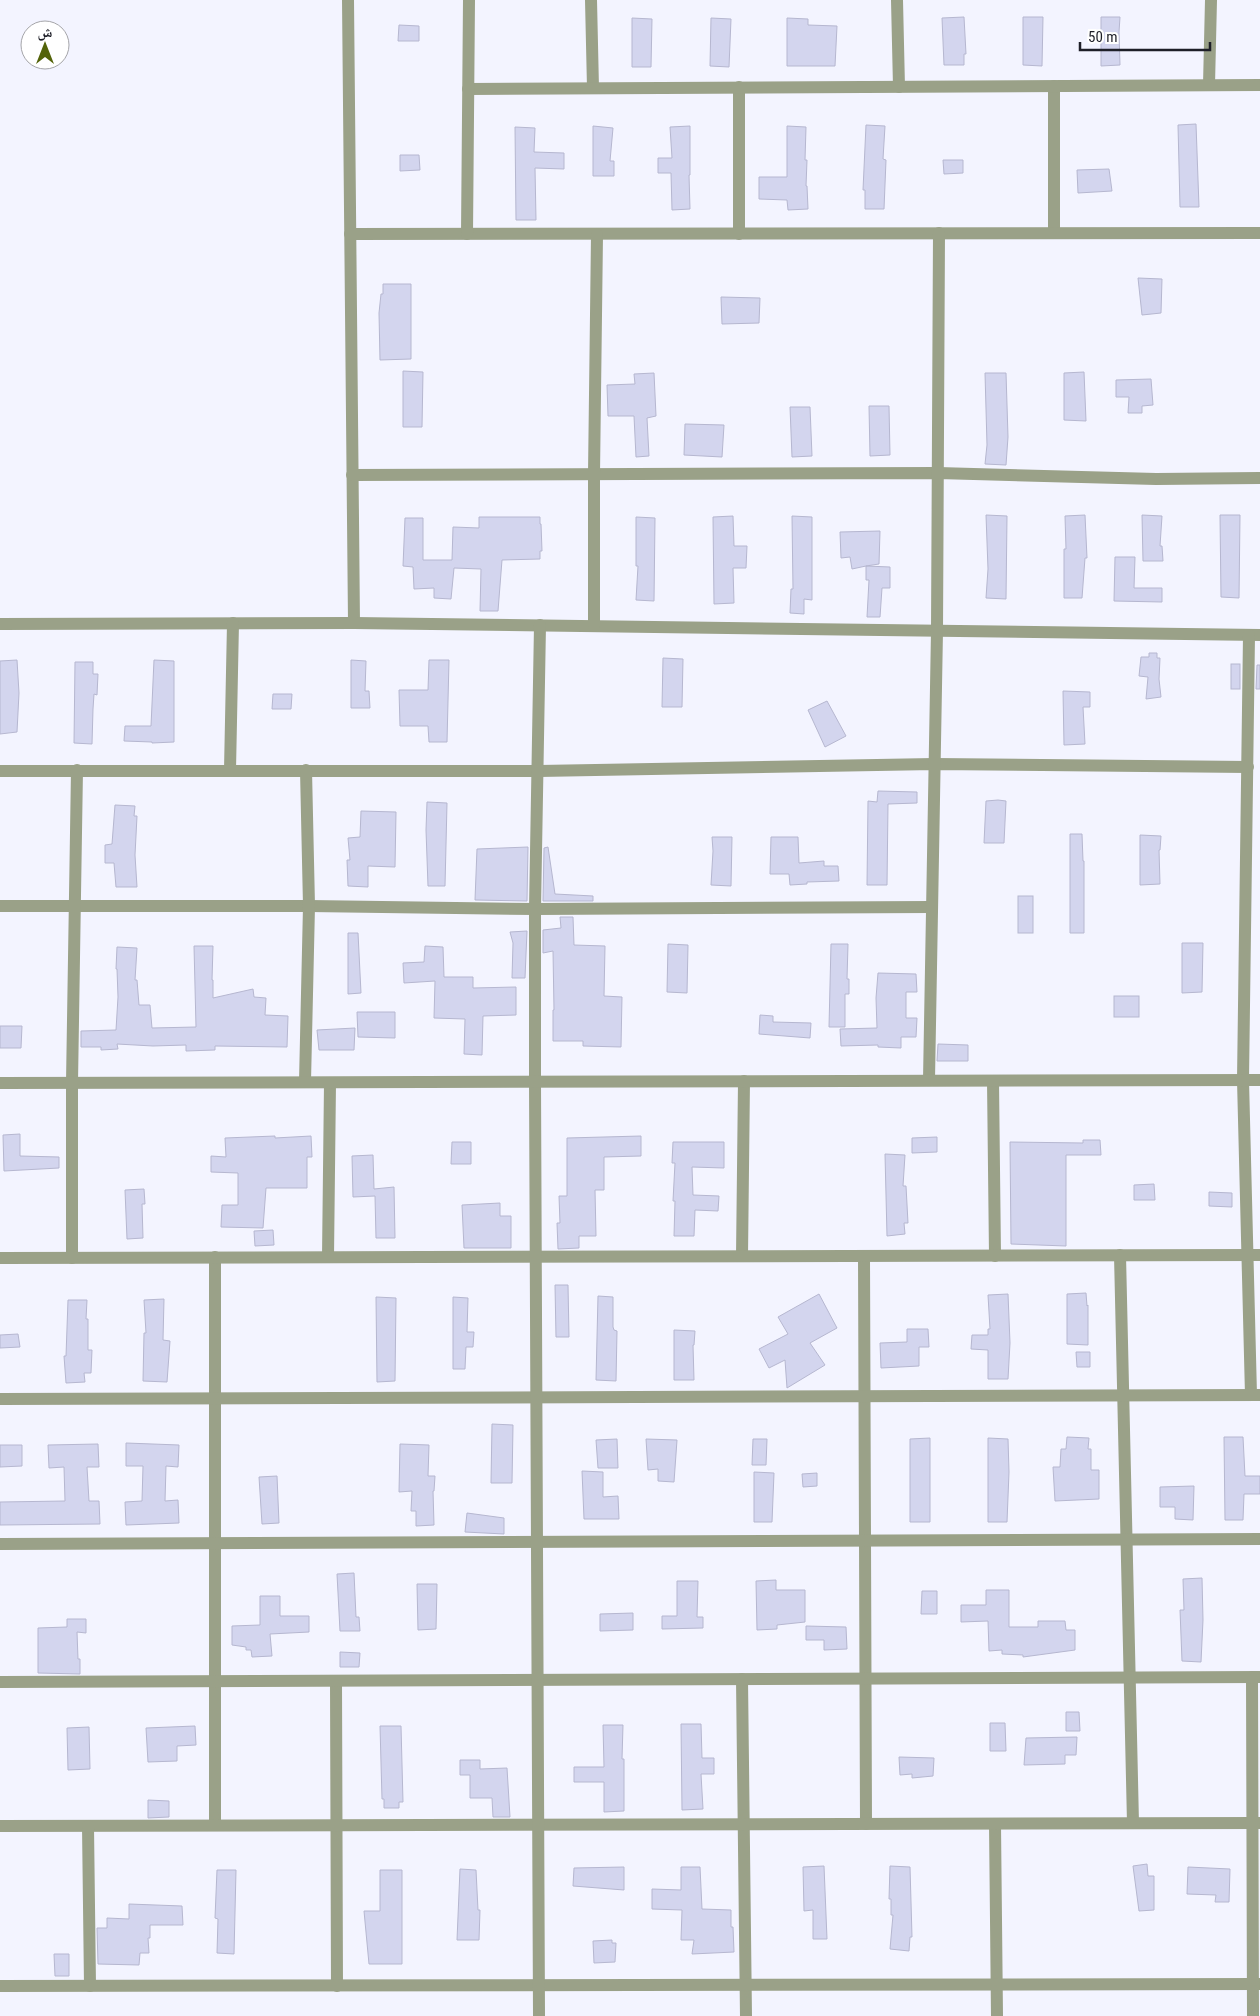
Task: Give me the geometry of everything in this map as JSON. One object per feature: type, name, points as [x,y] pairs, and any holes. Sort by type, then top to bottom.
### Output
[{"type":"street","points":[[348,0],[354,623]]},
{"type":"street","points":[[467,234],[469,0]]},
{"type":"street","points":[[591,0],[593,88]]},
{"type":"street","points":[[897,0],[899,87]]},
{"type":"street","points":[[1209,86],[1211,0]]},
{"type":"street","points":[[468,89],[1260,85]]},
{"type":"street","points":[[1054,86],[1054,233]]},
{"type":"street","points":[[739,88],[739,234]]},
{"type":"street","points":[[929,1080],[937,631],[939,233]]},
{"type":"street","points":[[350,234],[1260,233]]},
{"type":"street","points":[[594,626],[597,235]]},
{"type":"street","points":[[352,475],[938,473],[1156,479],[1260,478]]},
{"type":"street","points":[[230,770],[233,623]]},
{"type":"street","points":[[0,624],[354,623],[1255,635],[1248,767],[1243,1080],[1254,1255],[1256,1395],[0,1399]]},
{"type":"street","points":[[539,2016],[535,909],[539,771],[540,625]]},
{"type":"street","points":[[0,771],[539,771],[934,764],[1248,767]]},
{"type":"street","points":[[72,1258],[72,1083],[77,770]]},
{"type":"street","points":[[305,1082],[308,906],[306,770]]},
{"type":"street","points":[[0,906],[308,906],[535,909],[932,907]]},
{"type":"street","points":[[0,1083],[1260,1080]]},
{"type":"street","points":[[742,1256],[744,1081]]},
{"type":"street","points":[[993,1081],[995,1256]]},
{"type":"street","points":[[328,1257],[330,1083]]},
{"type":"street","points":[[1120,1255],[1133,1823]]},
{"type":"street","points":[[0,1258],[1254,1255]]},
{"type":"street","points":[[864,1256],[866,1824]]},
{"type":"street","points":[[215,1257],[215,1825]]},
{"type":"street","points":[[0,1544],[1260,1539]]},
{"type":"street","points":[[0,1682],[1256,1678],[1257,1984],[1253,2016]]},
{"type":"street","points":[[742,1679],[746,2016]]},
{"type":"street","points":[[336,1681],[337,1986]]},
{"type":"street","points":[[0,1826],[1256,1822]]},
{"type":"street","points":[[995,1824],[997,2016]]},
{"type":"street","points":[[88,1826],[90,1986]]},
{"type":"street","points":[[0,1986],[1257,1984]]},
{"type":"building","points":[[964,17],[966,54],[964,54],[964,65],[944,65],[942,18]]},
{"type":"building","points":[[1023,17],[1043,17],[1042,66],[1023,65]]},
{"type":"building","points":[[1101,17],[1120,17],[1120,65],[1101,66]]},
{"type":"building","points":[[632,18],[652,19],[651,67],[632,67]]},
{"type":"building","points":[[711,18],[731,19],[729,67],[710,66]]},
{"type":"building","points":[[787,18],[808,19],[808,25],[837,26],[835,66],[787,66]]},
{"type":"building","points":[[399,25],[419,26],[419,41],[398,41]]},
{"type":"building","points":[[1196,124],[1199,207],[1180,207],[1178,125]]},
{"type":"building","points":[[866,125],[885,126],[883,159],[886,160],[884,209],[865,209],[865,190],[863,190]]},
{"type":"building","points":[[593,126],[613,128],[610,161],[614,161],[614,176],[593,176]]},
{"type":"building","points":[[690,126],[690,209],[672,210],[671,173],[658,173],[658,158],[672,158],[670,127]]},
{"type":"building","points":[[787,126],[806,127],[805,160],[807,160],[806,186],[808,209],[788,210],[787,200],[759,199],[759,177],[787,177]]},
{"type":"building","points":[[515,127],[535,128],[534,152],[564,153],[564,169],[535,168],[536,220],[516,220]]},
{"type":"building","points":[[400,155],[419,155],[420,170],[400,171]]},
{"type":"building","points":[[943,160],[963,160],[963,173],[944,174]]},
{"type":"building","points":[[1109,169],[1112,191],[1078,193],[1077,170]]},
{"type":"building","points":[[1138,278],[1162,279],[1161,313],[1142,315]]},
{"type":"building","points":[[383,284],[411,284],[411,359],[380,360],[379,313]]},
{"type":"building","points":[[721,297],[760,298],[759,323],[722,324]]},
{"type":"building","points":[[403,371],[423,372],[422,427],[403,427]]},
{"type":"building","points":[[1084,372],[1086,421],[1064,420],[1064,373]]},
{"type":"building","points":[[654,373],[656,416],[647,418],[649,456],[636,457],[634,416],[608,416],[607,385],[635,384],[634,374]]},
{"type":"building","points":[[985,373],[1006,373],[1008,437],[1006,465],[985,464],[987,445]]},
{"type":"building","points":[[1151,379],[1153,405],[1142,406],[1142,413],[1128,413],[1129,397],[1116,397],[1116,380]]},
{"type":"building","points":[[869,406],[889,406],[890,455],[870,456]]},
{"type":"building","points":[[790,407],[810,407],[812,456],[792,457]]},
{"type":"building","points":[[685,424],[724,425],[722,457],[684,455]]},
{"type":"building","points":[[986,515],[1007,516],[1006,599],[986,598],[988,569]]},
{"type":"building","points":[[1085,515],[1087,558],[1085,558],[1082,598],[1064,598],[1065,516]]},
{"type":"building","points":[[1142,515],[1162,516],[1160,546],[1162,546],[1163,561],[1143,561]]},
{"type":"building","points":[[1220,515],[1240,515],[1239,598],[1221,597]]},
{"type":"building","points":[[733,516],[734,546],[747,546],[746,568],[733,568],[734,603],[714,604],[713,517]]},
{"type":"building","points":[[792,516],[812,517],[812,600],[804,599],[804,614],[790,613],[791,589],[793,589]]},
{"type":"building","points":[[479,517],[540,517],[542,551],[540,551],[540,559],[502,560],[498,611],[480,611],[481,569],[454,568],[451,599],[434,598],[434,588],[414,589],[413,567],[403,566],[405,518],[423,518],[423,560],[452,560],[453,527],[479,528]]},
{"type":"building","points":[[636,517],[655,518],[654,601],[636,600],[638,566],[636,566]]},
{"type":"building","points":[[880,531],[879,564],[852,569],[850,557],[841,558],[840,532]]},
{"type":"building","points":[[1115,557],[1135,557],[1134,588],[1162,588],[1162,602],[1114,601]]},
{"type":"building","points":[[866,566],[890,567],[890,588],[882,588],[880,617],[867,617],[869,580],[866,580]]},
{"type":"building","points":[[1149,653],[1157,653],[1157,658],[1160,658],[1159,679],[1161,697],[1146,699],[1148,677],[1139,676],[1141,657],[1149,657]]},
{"type":"building","points":[[663,658],[683,659],[682,707],[662,707]]},
{"type":"building","points":[[17,660],[19,693],[17,732],[0,734],[0,661]]},
{"type":"building","points":[[154,660],[174,661],[174,742],[124,741],[125,726],[151,726]]},
{"type":"building","points":[[351,660],[366,661],[365,691],[369,691],[370,708],[351,708]]},
{"type":"building","points":[[429,660],[449,660],[447,742],[429,742],[428,726],[400,726],[399,690],[428,690]]},
{"type":"building","points":[[75,662],[93,662],[93,674],[98,674],[97,695],[94,694],[92,744],[74,743]]},
{"type":"building","points":[[1231,664],[1240,664],[1240,689],[1231,689]]},
{"type":"building","points":[[1257,665],[1260,665],[1260,689],[1256,689]]},
{"type":"building","points":[[1063,691],[1090,692],[1090,707],[1083,707],[1085,744],[1064,745]]},
{"type":"building","points":[[273,694],[292,694],[291,709],[272,709]]},
{"type":"building","points":[[827,701],[846,736],[825,747],[808,710]]},
{"type":"building","points":[[878,791],[917,792],[917,803],[888,804],[887,885],[867,885],[868,801],[877,802]]},
{"type":"building","points":[[986,801],[1006,801],[1004,843],[984,843]]},
{"type":"building","points":[[427,802],[447,803],[445,886],[428,886]]},
{"type":"building","points":[[115,805],[135,806],[134,816],[137,816],[135,855],[137,887],[116,887],[114,863],[105,863],[105,845],[112,844]]},
{"type":"building","points":[[361,811],[396,812],[395,867],[368,866],[368,887],[348,886],[347,860],[350,860],[348,838],[360,837]]},
{"type":"building","points":[[1070,834],[1082,834],[1084,933],[1070,933]]},
{"type":"building","points":[[1140,835],[1161,836],[1159,850],[1160,884],[1140,885]]},
{"type":"building","points":[[712,837],[732,837],[731,886],[711,885]]},
{"type":"building","points":[[771,837],[798,837],[799,863],[824,861],[824,866],[838,866],[839,881],[807,882],[807,884],[790,885],[789,874],[770,874]]},
{"type":"building","points":[[528,847],[527,901],[475,900],[477,849]]},
{"type":"building","points":[[548,847],[555,894],[593,896],[593,901],[543,901],[544,848]]},
{"type":"building","points":[[1018,896],[1033,896],[1033,933],[1018,933]]},
{"type":"building","points":[[560,917],[573,917],[574,945],[605,946],[604,996],[622,997],[621,1047],[583,1046],[583,1041],[553,1041],[553,951],[543,953],[543,930],[561,928]]},
{"type":"building","points":[[527,931],[525,978],[512,978],[513,943],[510,932]]},
{"type":"building","points":[[348,933],[358,933],[361,993],[348,994]]},
{"type":"building","points":[[1182,943],[1203,943],[1202,992],[1182,993]]},
{"type":"building","points":[[668,944],[688,945],[687,993],[667,992]]},
{"type":"building","points":[[831,944],[848,944],[847,979],[849,979],[849,994],[845,994],[845,1027],[829,1027]]},
{"type":"building","points":[[194,946],[213,946],[213,998],[253,989],[254,997],[266,998],[265,1015],[288,1016],[287,1047],[215,1046],[215,1050],[186,1051],[186,1045],[117,1044],[118,1049],[101,1050],[101,1047],[81,1047],[81,1031],[116,1030],[118,997],[117,947],[137,948],[135,980],[137,980],[139,1005],[150,1005],[152,1028],[196,1027]]},
{"type":"building","points":[[425,946],[443,947],[444,977],[473,977],[473,988],[516,987],[516,1015],[483,1016],[482,1055],[464,1054],[465,1019],[434,1018],[435,981],[404,983],[403,963],[424,962]]},
{"type":"building","points":[[878,973],[916,974],[917,992],[906,992],[906,1018],[917,1018],[916,1037],[901,1037],[901,1048],[878,1047],[878,1045],[841,1046],[840,1029],[877,1028],[876,998]]},
{"type":"building","points":[[1114,996],[1139,996],[1139,1017],[1114,1017]]},
{"type":"building","points":[[357,1012],[395,1012],[395,1038],[358,1037]]},
{"type":"building","points":[[760,1015],[773,1016],[773,1022],[811,1023],[810,1038],[759,1034]]},
{"type":"building","points":[[0,1026],[22,1026],[21,1048],[0,1048]]},
{"type":"building","points":[[355,1028],[354,1050],[319,1050],[317,1030]]},
{"type":"building","points":[[938,1044],[968,1045],[968,1061],[937,1061]]},
{"type":"building","points":[[20,1134],[20,1156],[59,1157],[59,1168],[4,1171],[3,1135]]},
{"type":"building","points":[[275,1136],[275,1138],[311,1136],[312,1157],[307,1157],[307,1188],[266,1188],[263,1228],[221,1227],[222,1205],[238,1205],[238,1173],[211,1172],[211,1156],[226,1157],[225,1138]]},
{"type":"building","points":[[641,1136],[641,1156],[604,1157],[604,1190],[595,1190],[596,1236],[579,1236],[579,1248],[558,1249],[557,1223],[560,1223],[559,1196],[567,1196],[567,1138]]},
{"type":"building","points":[[937,1137],[937,1152],[912,1153],[912,1138]]},
{"type":"building","points":[[1083,1140],[1100,1140],[1101,1155],[1066,1155],[1066,1246],[1011,1244],[1010,1142],[1083,1143]]},
{"type":"building","points":[[452,1142],[471,1142],[471,1164],[451,1164]]},
{"type":"building","points":[[673,1142],[724,1142],[724,1168],[692,1167],[693,1195],[719,1196],[718,1211],[695,1210],[694,1236],[674,1236],[675,1163],[672,1163]]},
{"type":"building","points":[[885,1154],[905,1155],[903,1186],[906,1186],[908,1223],[904,1223],[905,1234],[887,1236]]},
{"type":"building","points":[[373,1155],[374,1189],[394,1187],[395,1238],[376,1238],[375,1196],[353,1197],[352,1156]]},
{"type":"building","points":[[1154,1184],[1155,1200],[1134,1200],[1134,1185]]},
{"type":"building","points":[[144,1189],[145,1204],[142,1204],[143,1238],[127,1239],[125,1190]]},
{"type":"building","points":[[1209,1192],[1232,1193],[1232,1207],[1209,1206]]},
{"type":"building","points":[[500,1203],[500,1216],[511,1216],[511,1248],[464,1248],[462,1205]]},
{"type":"building","points":[[273,1230],[274,1245],[255,1246],[254,1231]]},
{"type":"building","points":[[555,1285],[568,1285],[569,1337],[556,1337]]},
{"type":"building","points":[[1086,1293],[1088,1305],[1088,1345],[1067,1344],[1067,1294]]},
{"type":"building","points":[[819,1294],[837,1328],[810,1343],[825,1365],[787,1388],[785,1360],[769,1368],[759,1349],[788,1334],[778,1317]]},
{"type":"building","points":[[1008,1294],[1010,1343],[1008,1379],[988,1379],[988,1350],[971,1349],[972,1335],[988,1335],[988,1329],[990,1329],[988,1295]]},
{"type":"building","points":[[598,1296],[613,1297],[613,1327],[617,1331],[616,1381],[596,1380]]},
{"type":"building","points":[[376,1297],[396,1298],[395,1381],[377,1382]]},
{"type":"building","points":[[453,1297],[468,1298],[467,1332],[474,1332],[473,1347],[466,1347],[465,1369],[453,1369]]},
{"type":"building","points":[[164,1299],[163,1340],[170,1341],[167,1382],[143,1381],[144,1333],[146,1333],[144,1300]]},
{"type":"building","points":[[68,1300],[87,1300],[88,1350],[92,1350],[91,1373],[84,1373],[85,1382],[66,1383],[64,1356],[66,1356]]},
{"type":"building","points":[[907,1329],[928,1329],[929,1347],[919,1347],[919,1366],[881,1368],[880,1343],[907,1342]]},
{"type":"building","points":[[674,1330],[695,1331],[693,1345],[694,1380],[674,1380]]},
{"type":"building","points":[[18,1334],[20,1347],[0,1348],[0,1335]]},
{"type":"building","points":[[1076,1352],[1090,1352],[1090,1367],[1077,1367]]},
{"type":"building","points":[[492,1424],[513,1425],[512,1483],[491,1483]]},
{"type":"building","points":[[1067,1437],[1089,1438],[1088,1449],[1091,1449],[1091,1470],[1099,1470],[1099,1499],[1055,1501],[1053,1467],[1060,1467],[1061,1449],[1066,1449]]},
{"type":"building","points":[[1224,1437],[1243,1437],[1245,1476],[1260,1476],[1260,1494],[1244,1494],[1243,1520],[1225,1520]]},
{"type":"building","points":[[930,1438],[930,1522],[910,1522],[910,1439]]},
{"type":"building","points":[[988,1438],[1008,1439],[1007,1522],[988,1522]]},
{"type":"building","points":[[617,1439],[618,1468],[598,1468],[596,1440]]},
{"type":"building","points":[[646,1439],[677,1440],[674,1482],[658,1481],[658,1469],[648,1470]]},
{"type":"building","points":[[753,1439],[767,1439],[766,1465],[752,1465]]},
{"type":"building","points":[[126,1443],[179,1445],[178,1467],[166,1466],[165,1501],[178,1500],[179,1523],[126,1525],[125,1502],[142,1501],[143,1466],[126,1466]]},
{"type":"building","points":[[98,1444],[99,1467],[87,1467],[89,1501],[99,1501],[100,1524],[0,1525],[0,1502],[65,1501],[64,1467],[49,1468],[48,1445]]},
{"type":"building","points":[[400,1444],[429,1445],[428,1476],[435,1476],[433,1491],[434,1525],[416,1526],[416,1511],[411,1511],[412,1491],[399,1492]]},
{"type":"building","points":[[0,1445],[22,1445],[22,1466],[0,1467]]},
{"type":"building","points":[[582,1471],[603,1472],[603,1497],[618,1496],[619,1519],[584,1519]]},
{"type":"building","points":[[754,1472],[774,1473],[772,1522],[754,1522]]},
{"type":"building","points":[[817,1473],[817,1486],[803,1487],[802,1474]]},
{"type":"building","points":[[277,1476],[279,1523],[262,1524],[259,1477]]},
{"type":"building","points":[[1194,1486],[1193,1520],[1175,1519],[1175,1507],[1160,1507],[1160,1487]]},
{"type":"building","points":[[467,1513],[504,1518],[504,1534],[465,1532]]},
{"type":"building","points":[[354,1573],[356,1617],[359,1617],[360,1631],[340,1631],[337,1574]]},
{"type":"building","points":[[1202,1578],[1201,1662],[1182,1661],[1180,1610],[1184,1610],[1183,1579]]},
{"type":"building","points":[[776,1580],[776,1590],[805,1590],[805,1622],[777,1625],[777,1629],[757,1630],[756,1581]]},
{"type":"building","points":[[677,1581],[698,1581],[697,1617],[703,1617],[703,1628],[662,1629],[662,1616],[677,1616]]},
{"type":"building","points":[[417,1584],[437,1584],[436,1629],[418,1630]]},
{"type":"building","points":[[986,1590],[1009,1590],[1009,1627],[1038,1627],[1038,1621],[1065,1621],[1066,1630],[1075,1630],[1075,1650],[1023,1657],[1023,1655],[1002,1654],[1002,1650],[989,1651],[988,1621],[961,1622],[961,1605],[986,1605]]},
{"type":"building","points":[[922,1591],[937,1591],[937,1614],[921,1614]]},
{"type":"building","points":[[260,1596],[280,1596],[280,1616],[309,1616],[309,1632],[270,1634],[272,1656],[252,1657],[251,1650],[246,1650],[246,1647],[232,1645],[232,1626],[260,1625]]},
{"type":"building","points":[[633,1613],[633,1630],[600,1631],[600,1614]]},
{"type":"building","points":[[67,1619],[86,1619],[86,1633],[77,1632],[80,1674],[38,1673],[38,1628],[67,1627]]},
{"type":"building","points":[[806,1626],[846,1627],[847,1649],[824,1650],[824,1640],[806,1640]]},
{"type":"building","points":[[340,1652],[360,1653],[359,1667],[340,1667]]},
{"type":"building","points":[[1066,1712],[1079,1712],[1080,1731],[1066,1731]]},
{"type":"building","points":[[990,1723],[1005,1723],[1006,1751],[990,1751]]},
{"type":"building","points":[[681,1724],[701,1724],[702,1758],[714,1758],[714,1774],[701,1774],[703,1809],[682,1810]]},
{"type":"building","points":[[603,1725],[623,1725],[624,1811],[604,1812],[604,1782],[574,1782],[574,1767],[604,1767]]},
{"type":"building","points":[[195,1726],[196,1745],[177,1746],[177,1761],[148,1762],[146,1728]]},
{"type":"building","points":[[380,1726],[401,1726],[403,1802],[399,1802],[399,1808],[384,1808],[384,1799],[382,1799]]},
{"type":"building","points":[[89,1727],[90,1769],[68,1770],[67,1728]]},
{"type":"building","points":[[1077,1737],[1076,1755],[1065,1755],[1065,1764],[1024,1765],[1026,1738]]},
{"type":"building","points":[[899,1757],[934,1758],[933,1776],[912,1778],[912,1774],[900,1775]]},
{"type":"building","points":[[460,1760],[480,1760],[480,1769],[507,1768],[510,1817],[493,1817],[492,1798],[470,1798],[470,1775],[460,1775]]},
{"type":"building","points":[[148,1800],[169,1801],[169,1817],[148,1818]]},
{"type":"building","points":[[1147,1864],[1148,1876],[1154,1876],[1154,1910],[1139,1911],[1133,1866]]},
{"type":"building","points":[[824,1866],[827,1939],[813,1939],[813,1910],[804,1911],[803,1867]]},
{"type":"building","points":[[890,1866],[910,1867],[912,1937],[910,1937],[909,1951],[890,1949],[893,1915],[891,1915],[891,1899],[889,1899]]},
{"type":"building","points":[[624,1867],[624,1890],[573,1886],[574,1868]]},
{"type":"building","points":[[681,1867],[700,1867],[702,1909],[731,1910],[734,1952],[692,1954],[694,1940],[681,1940],[682,1910],[652,1909],[652,1889],[681,1890]]},
{"type":"building","points":[[1188,1867],[1230,1869],[1229,1902],[1215,1902],[1216,1895],[1187,1894]]},
{"type":"building","points":[[460,1869],[476,1870],[478,1910],[480,1910],[479,1940],[457,1940]]},
{"type":"building","points":[[217,1870],[236,1870],[234,1954],[217,1953],[218,1919],[215,1918]]},
{"type":"building","points":[[380,1870],[402,1870],[402,1964],[369,1964],[364,1911],[380,1911]]},
{"type":"building","points":[[129,1904],[182,1906],[183,1925],[150,1925],[150,1938],[148,1938],[149,1953],[140,1953],[139,1965],[98,1964],[97,1928],[107,1928],[107,1918],[129,1919]]},
{"type":"building","points":[[612,1940],[612,1943],[616,1943],[615,1962],[594,1963],[593,1941]]},
{"type":"building","points":[[54,1954],[69,1954],[69,1976],[55,1976]]}]
